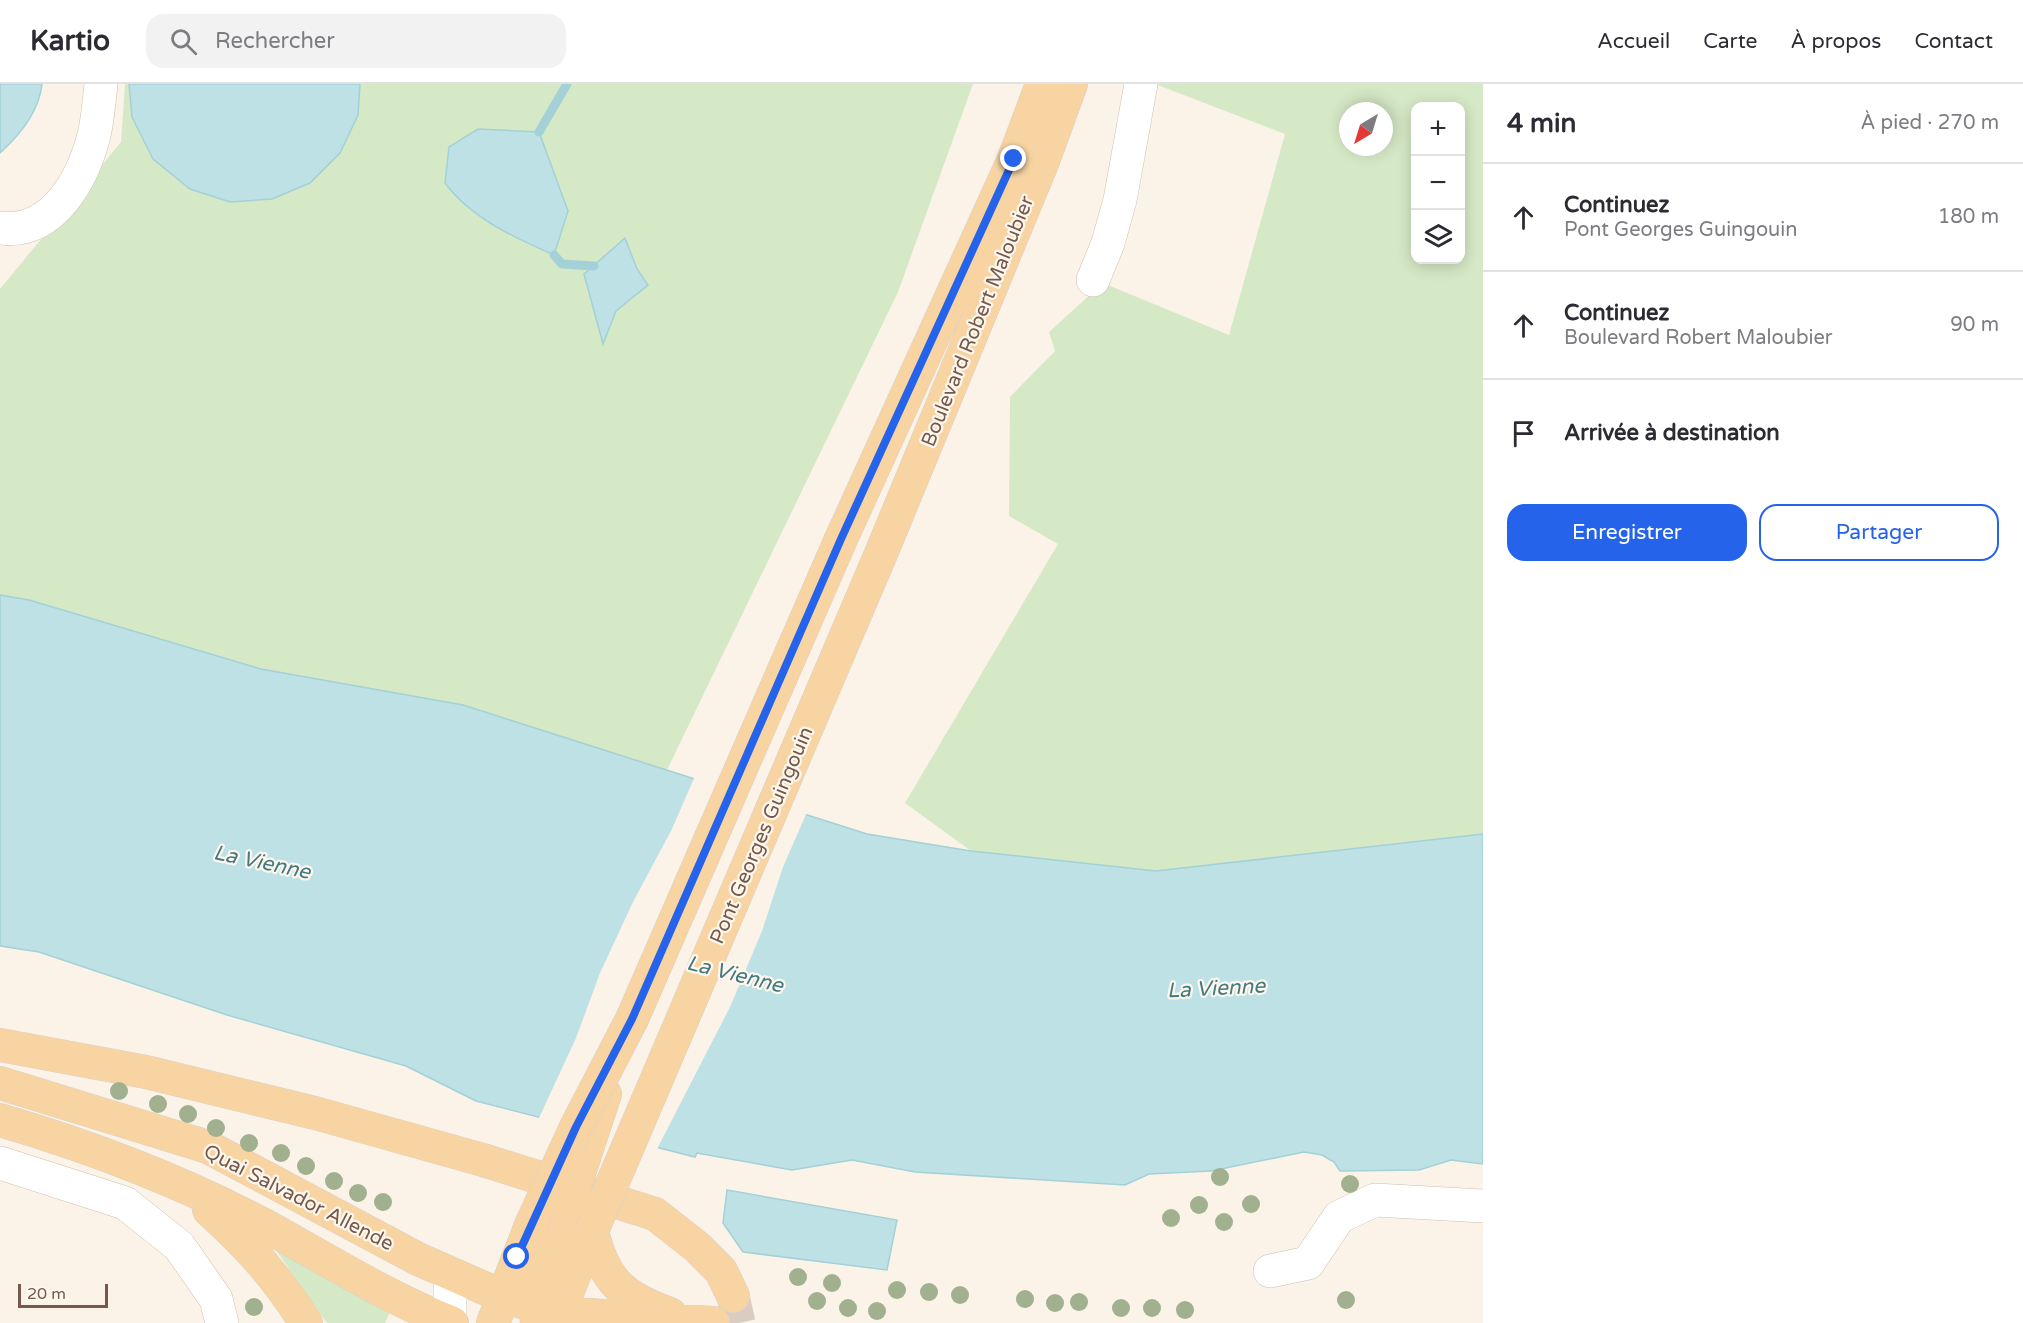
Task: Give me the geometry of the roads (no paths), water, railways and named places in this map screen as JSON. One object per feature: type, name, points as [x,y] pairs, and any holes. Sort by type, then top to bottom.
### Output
[{"type":"main road","name":"Boulevard Robert Maloubier","points":[[841,539],[1014,159],[1042,84]]},
{"type":"main road","name":"Boulevard Robert Maloubier","points":[[880,556],[1043,161],[1071,84]]},
{"type":"main road","name":"Pont Georges Guingouin","points":[[498,1309],[573,1242],[576,1127],[632,1019],[841,539]]},
{"type":"main road","name":"Pont Georges Guingouin","points":[[547,1316],[573,1242],[880,556]]},
{"type":"main road","points":[[0,1045],[146,1072],[315,1113],[483,1160],[655,1214],[697,1247],[721,1271],[733,1296]]},
{"type":"main road","name":"Quai Salvador Allende","points":[[0,1083],[208,1147],[450,1274],[498,1309],[547,1316],[700,1321]]},
{"type":"main road","name":"Quai Salvador Allende","points":[[0,1120],[130,1162],[265,1226],[390,1297],[450,1323]]},
{"type":"main road","points":[[183,1187],[252,1249],[281,1284],[306,1323]]},
{"type":"main road","points":[[573,1242],[625,1294],[639,1303],[700,1321]]},
{"type":"lane","points":[[0,228],[13,230],[46,218],[78,182],[94,134],[101,84]]},
{"type":"lane","points":[[1093,280],[1108,243],[1120,200],[1141,84]]},
{"type":"lane","points":[[0,1163],[125,1203],[178,1246],[216,1299],[222,1323]]},
{"type":"lane","points":[[1270,1271],[1308,1263],[1339,1217],[1375,1200],[1483,1206]]},
{"type":"lane","points":[[450,1274],[450,1323]]},
{"type":"water","points":[[0,84],[42,84],[33,113],[15,139],[0,153]]},
{"type":"water","points":[[129,84],[360,84],[358,115],[340,153],[310,183],[272,199],[230,202],[190,189],[153,159],[132,117]]},
{"type":"water","points":[[478,129],[539,132],[568,211],[554,255],[524,242],[481,217],[445,183],[449,147]]},
{"type":"water","points":[[625,238],[637,269],[648,285],[616,311],[603,344],[584,274]]},
{"type":"water","name":"La Vienne","points":[[0,595],[29,600],[261,669],[463,705],[867,834],[971,851],[1156,871],[1483,834],[1483,1164],[1451,1160],[1419,1170],[1340,1171],[1334,1162],[1322,1155],[1304,1152],[1211,1171],[1149,1174],[1125,1185],[915,1172],[852,1160],[792,1170],[697,1153],[695,1157],[476,1101],[406,1066],[227,1015],[39,952],[0,946]]},
{"type":"water","points":[[727,1190],[897,1220],[887,1270],[743,1252],[723,1223]]},
{"type":"waterway","points":[[539,132],[567,84]]},
{"type":"waterway","points":[[554,255],[562,264],[594,266]]},
{"type":"tunnel","points":[[733,1296],[739,1323]]}]
